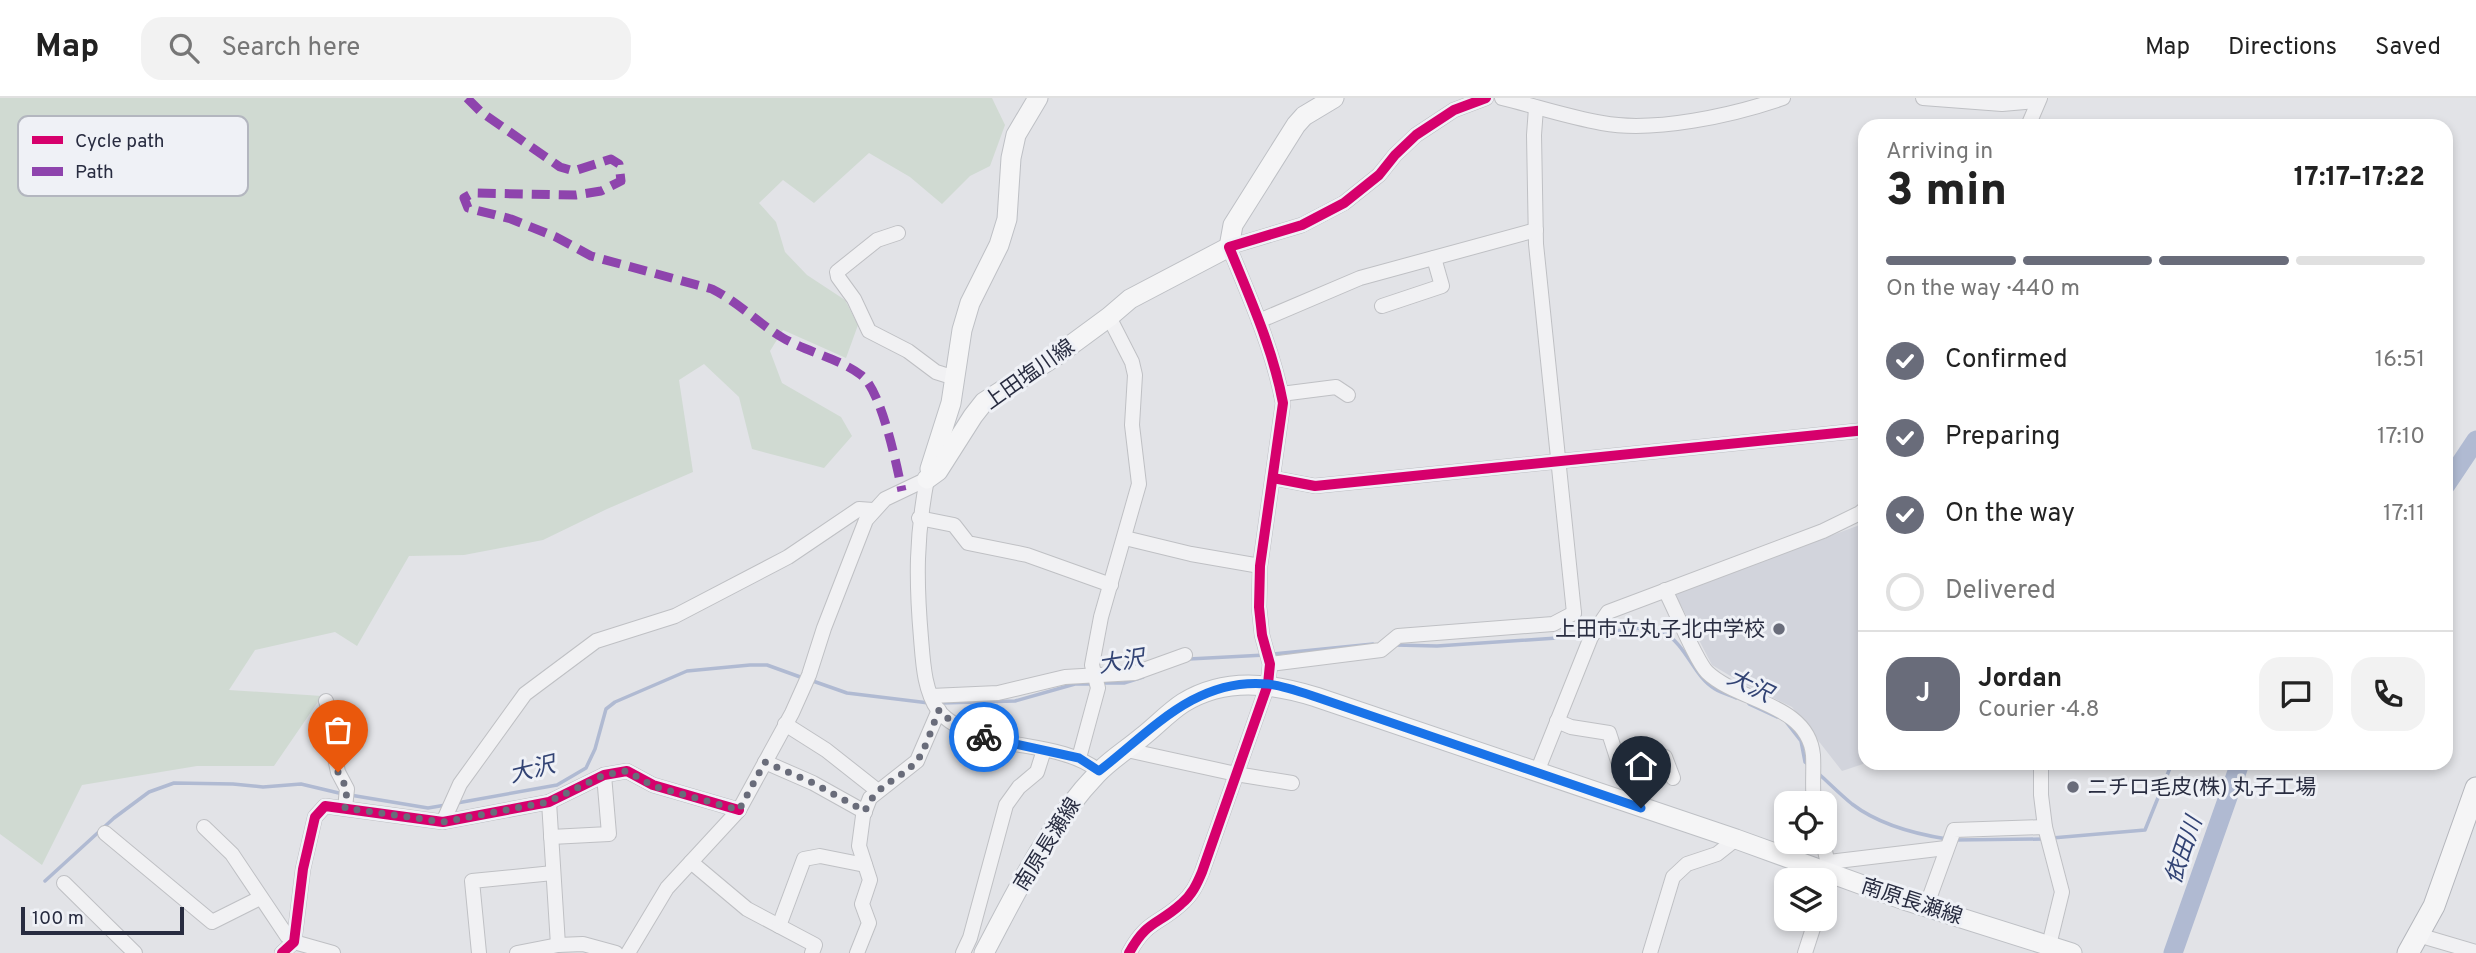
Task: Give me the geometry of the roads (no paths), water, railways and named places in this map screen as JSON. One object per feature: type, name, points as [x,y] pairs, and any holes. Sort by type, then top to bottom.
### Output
[{"type":"highway","points":[[2413,944],[2434,906],[2476,788]]},
{"type":"main road","name":"上田塩川線","points":[[927,480],[945,428],[962,330],[970,303],[999,246],[1007,219],[1011,158],[1016,135],[1038,98]]},
{"type":"main road","points":[[1229,247],[1233,225],[1296,125],[1304,116],[1334,98]]},
{"type":"main road","name":"上田塩川線","points":[[927,480],[938,471],[985,402],[1018,383],[1110,317],[1130,299],[1229,247]]},
{"type":"main road","name":"南原長瀬線","points":[[984,953],[1034,861],[1077,796],[1099,771],[1182,704],[1206,692],[1232,685],[1268,684],[1305,694],[1736,839],[1808,868]]},
{"type":"main road","name":"南原長瀬線","points":[[1837,879],[2071,953]]},
{"type":"street","points":[[1502,98],[1604,124],[1637,125],[1715,117],[1783,98]]},
{"type":"street","points":[[1923,98],[2002,104],[2039,100],[2031,119]]},
{"type":"street","points":[[1129,953],[1137,938],[1149,925],[1181,905],[1193,891],[1268,684],[1270,664],[1261,621],[1259,566],[1283,403],[1278,378],[1259,321],[1229,247],[1302,225],[1344,203],[1379,174],[1416,135],[1454,110],[1481,99]]},
{"type":"street","points":[[1536,108],[1536,230],[1574,613]]},
{"type":"street","points":[[1259,321],[1360,278],[1536,230]]},
{"type":"street","points":[[898,233],[877,240],[838,272],[838,277],[854,299],[869,331],[908,351],[936,372],[955,379]]},
{"type":"street","points":[[1382,306],[1442,286],[1434,258]]},
{"type":"street","points":[[1079,758],[1098,688],[1092,665],[1097,641],[1139,484],[1132,425],[1135,375],[1132,362],[1110,317]]},
{"type":"street","points":[[1281,394],[1336,387],[1348,395]]},
{"type":"street","points":[[1273,478],[1315,486],[1559,459],[1858,431]]},
{"type":"street","points":[[628,953],[667,888],[739,810],[809,675],[824,628],[866,520],[885,499],[927,480]]},
{"type":"street","points":[[927,480],[919,518],[916,579],[923,664],[931,696],[939,710],[954,724],[980,736],[1079,758],[1099,771]]},
{"type":"street","points":[[443,822],[460,784],[525,694],[596,641],[675,617],[788,557],[859,509],[873,510]]},
{"type":"street","points":[[1537,772],[1591,636],[1608,612],[1824,531],[1858,514]]},
{"type":"street","points":[[919,518],[954,524],[968,543],[1027,555],[1111,585]]},
{"type":"street","points":[[1125,538],[1191,554],[1259,566]]},
{"type":"street","points":[[1665,590],[1705,670],[1722,683],[1791,716],[1803,730],[1813,753],[1813,791]]},
{"type":"street","points":[[1574,613],[1599,625]]},
{"type":"street","points":[[1270,664],[1381,650],[1398,636],[1553,624],[1574,613]]},
{"type":"street","points":[[931,696],[998,693],[1065,677],[1135,673],[1185,655]]},
{"type":"street","points":[[326,701],[335,726],[334,753],[338,772],[347,789],[345,808]]},
{"type":"street","points":[[857,953],[869,923],[862,904],[870,880],[859,846],[865,811],[870,798],[917,761],[939,710]]},
{"type":"street","points":[[1557,721],[1571,727],[1609,733],[1618,761],[1625,766],[1665,757],[1673,778]]},
{"type":"street","points":[[785,724],[826,750],[878,791]]},
{"type":"street","points":[[963,953],[970,938],[1006,805],[1019,787],[1037,772],[1044,750]]},
{"type":"street","points":[[1127,750],[1236,774],[1292,783]]},
{"type":"street","points":[[765,762],[813,783],[865,811]]},
{"type":"street","points":[[2041,770],[2045,827],[2062,892],[2049,945]]},
{"type":"street","points":[[282,953],[294,942],[303,869],[315,817],[325,806],[443,822],[548,802],[604,775],[627,771],[653,786],[739,810]]},
{"type":"street","points":[[551,836],[609,834],[604,775]]},
{"type":"street","points":[[548,802],[558,945]]},
{"type":"street","points":[[204,827],[232,853],[287,936],[294,942],[333,953]]},
{"type":"street","points":[[1926,907],[1954,830],[2045,827]]},
{"type":"street","points":[[105,833],[212,922],[260,898]]},
{"type":"street","points":[[1650,953],[1673,877],[1687,864],[1717,854],[1736,839]]},
{"type":"street","points":[[1837,874],[1946,848]]},
{"type":"street","points":[[779,926],[804,859],[820,856],[865,864]]},
{"type":"street","points":[[691,862],[747,909],[815,945],[811,953]]},
{"type":"street","points":[[479,953],[472,881],[554,873]]},
{"type":"street","points":[[64,883],[135,953]]},
{"type":"street","points":[[1805,953],[1812,931]]},
{"type":"street","points":[[517,953],[558,945],[583,944],[615,953]]},
{"type":"street","points":[[2413,944],[2476,952]]},
{"type":"waterway","name":"依田川","points":[[2453,474],[2476,440]]},
{"type":"waterway","name":"大沢","points":[[1597,634],[1640,628],[1663,632],[1678,645],[1707,683],[1736,698]]},
{"type":"waterway","name":"大沢","points":[[1395,645],[1437,646],[1586,636]]},
{"type":"waterway","name":"大沢","points":[[1273,654],[1373,644]]},
{"type":"waterway","name":"大沢","points":[[1189,659],[1265,655]]},
{"type":"waterway","name":"大沢","points":[[457,803],[557,785],[586,768],[595,749],[606,709],[615,702],[687,671],[767,665],[803,678]]},
{"type":"waterway","name":"大沢","points":[[1099,683],[1124,683],[1143,677]]},
{"type":"waterway","name":"大沢","points":[[810,680],[847,693],[929,703]]},
{"type":"waterway","name":"大沢","points":[[941,703],[1015,701],[1075,684],[1092,684]]},
{"type":"waterway","name":"大沢","points":[[1749,704],[1777,717]]},
{"type":"waterway","name":"大沢","points":[[1787,723],[1801,741],[1805,762],[1808,764]]},
{"type":"waterway","name":"大沢","points":[[2052,838],[2145,830],[2169,770]]},
{"type":"waterway","name":"依田川","points":[[2173,953],[2238,770]]},
{"type":"waterway","name":"大沢","points":[[1819,774],[1852,804],[1873,817],[1910,831],[1947,839]]},
{"type":"waterway","name":"大沢","points":[[45,881],[114,818],[149,792],[174,783],[263,787],[301,784],[343,794]]},
{"type":"waterway","name":"大沢","points":[[350,795],[428,808],[446,805]]},
{"type":"waterway","name":"大沢","points":[[1954,840],[2044,839]]},
{"type":"place","name":"上田市立丸子北中学校","points":[[1779,629]]},
{"type":"place","name":"ニチロ毛皮(株) 丸子工場","points":[[2073,787]]}]
